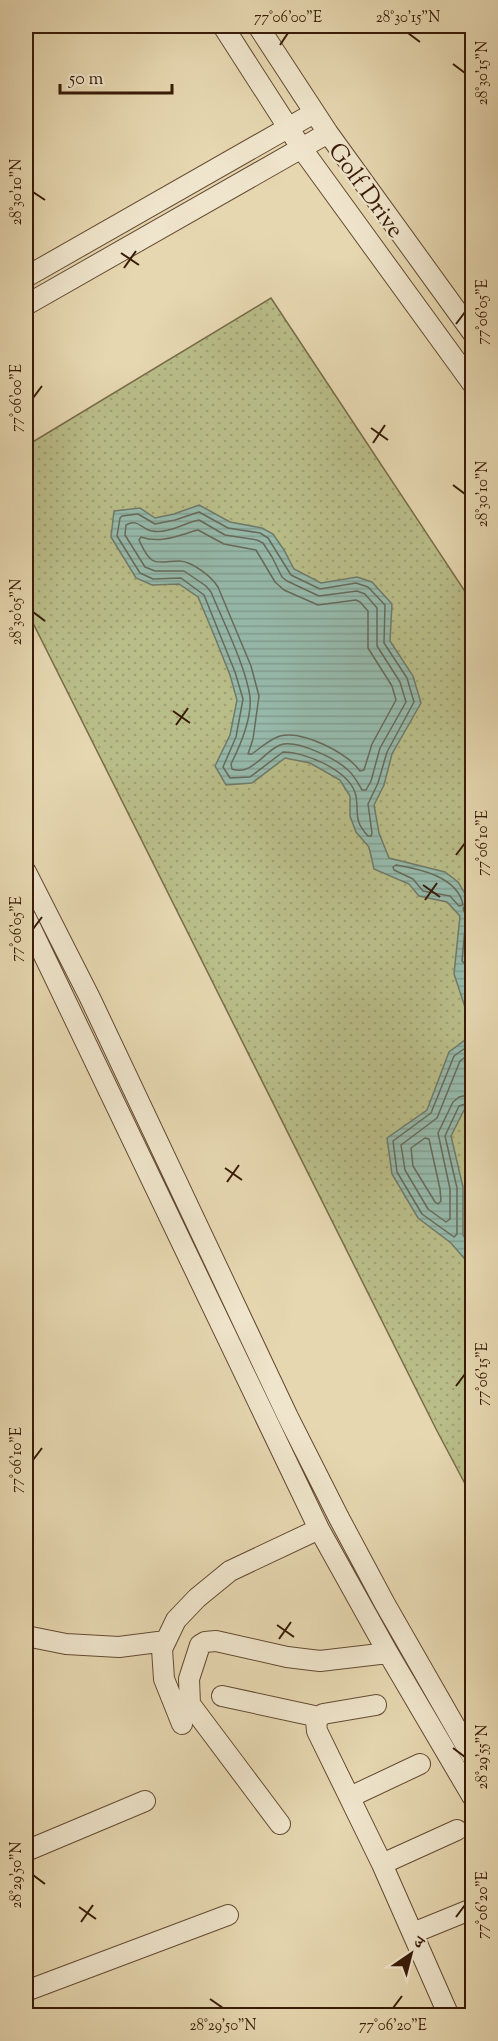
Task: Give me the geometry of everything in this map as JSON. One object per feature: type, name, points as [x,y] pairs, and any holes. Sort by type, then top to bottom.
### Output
[{"type":"street","name":"Golf Drive","points":[[223,26],[302,148],[472,383]]},
{"type":"street","name":"Golf Drive","points":[[258,26],[328,133],[472,332]]},
{"type":"street","points":[[26,277],[314,112]]},
{"type":"street","points":[[26,305],[328,133]]},
{"type":"street","points":[[26,872],[90,998],[288,1417],[355,1549],[472,1756]]},
{"type":"street","points":[[26,918],[319,1528],[399,1673],[472,1796]]},
{"type":"street","points":[[70,1008],[90,998]]},
{"type":"street","points":[[182,1724],[164,1679],[162,1649],[176,1620],[197,1598],[230,1571],[319,1528]]},
{"type":"street","points":[[26,1636],[66,1644],[119,1647],[166,1641]]},
{"type":"street","points":[[280,1824],[190,1704],[189,1679],[200,1645],[216,1641],[287,1657],[320,1661],[388,1653]]},
{"type":"street","points":[[399,1673],[418,1663]]},
{"type":"street","points":[[222,1696],[319,1717]]},
{"type":"street","points":[[376,1705],[323,1714],[316,1721],[316,1731],[382,1864],[448,2016]]},
{"type":"street","points":[[350,1797],[420,1764]]},
{"type":"street","points":[[26,1851],[145,1801]]},
{"type":"street","points":[[382,1864],[457,1830]]},
{"type":"street","points":[[413,1933],[472,1909]]},
{"type":"street","points":[[26,1991],[228,1915]]},
{"type":"green space","points":[[271,298],[472,602],[472,1497],[26,609],[26,446]]},
{"type":"water","points":[[199,505],[230,522],[262,528],[273,534],[294,569],[321,583],[357,577],[372,582],[392,604],[390,641],[413,676],[421,703],[392,754],[384,785],[374,805],[379,833],[389,858],[445,872],[458,882],[472,905],[472,954],[469,974],[472,985],[472,1004],[466,1010],[454,974],[460,916],[447,902],[419,896],[409,884],[374,869],[369,847],[356,832],[350,816],[350,796],[340,780],[310,763],[285,758],[252,783],[226,785],[215,766],[230,735],[237,700],[230,675],[198,597],[179,584],[152,585],[136,578],[111,537],[114,511],[140,508],[155,518]]},
{"type":"water","points":[[472,1038],[472,1107],[464,1110],[451,1136],[463,1187],[463,1235],[472,1247],[472,1271],[469,1264],[451,1243],[418,1218],[392,1174],[387,1138],[427,1110],[449,1052],[465,1040]]}]
